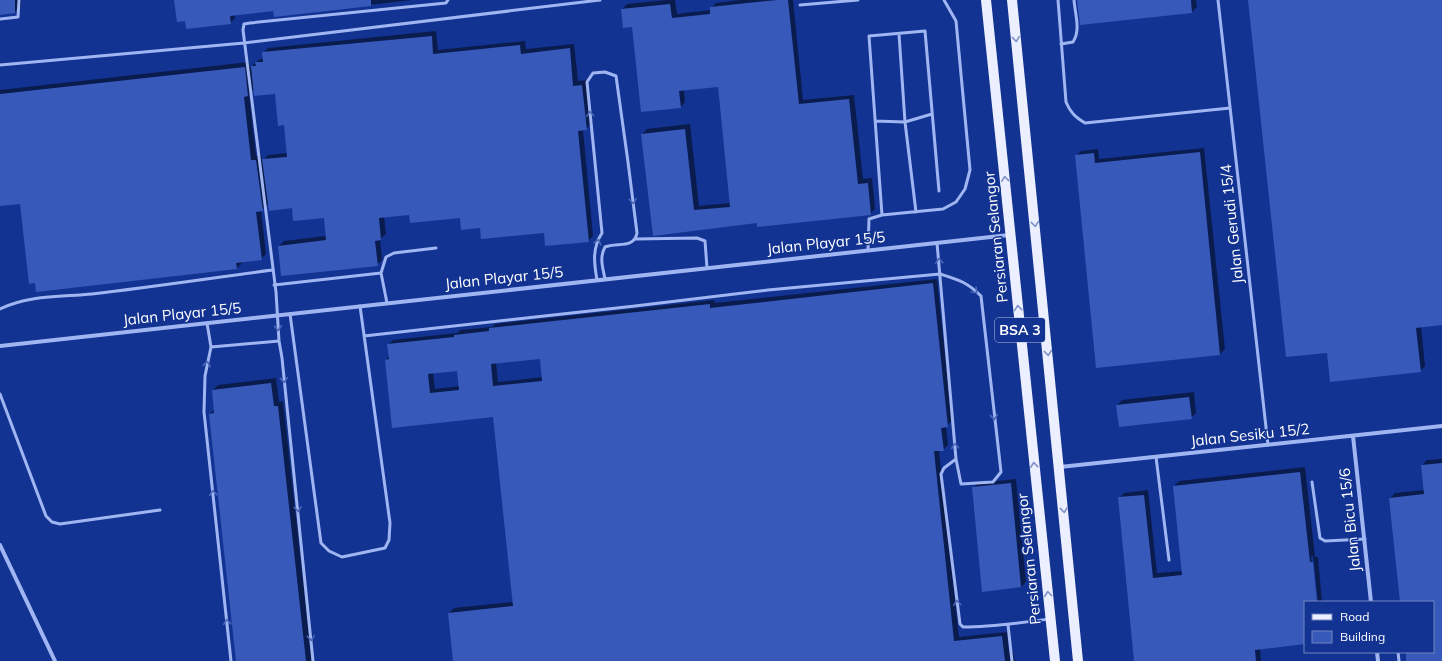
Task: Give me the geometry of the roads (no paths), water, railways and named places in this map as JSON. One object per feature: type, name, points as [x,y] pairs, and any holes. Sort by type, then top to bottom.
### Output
[{"type":"main road","name":"Persiaran Selangor","points":[[986,0],[1055,661]]},
{"type":"main road","name":"BSA 3","points":[[1012,0],[1060,467],[1078,661]]},
{"type":"street","name":"Jalan Playar 15/5","points":[[0,346],[1010,234]]},
{"type":"street","name":"Jalan Sesiku 15/2","points":[[1060,467],[1442,426]]},
{"type":"street","name":"Jalan Bicu 15/6","points":[[1353,436],[1371,601]]},
{"type":"street","points":[[0,546],[56,661]]},
{"type":"lane","points":[[0,19],[18,17],[19,0]]},
{"type":"lane","points":[[313,661],[279,341],[278,315],[244,43],[244,24],[446,3],[448,0]]},
{"type":"lane","points":[[0,65],[244,43],[600,0]]},
{"type":"lane","points":[[800,5],[858,0]]},
{"type":"lane","points":[[868,250],[869,219],[882,215],[943,209],[956,202],[965,189],[970,170],[956,21],[944,0]]},
{"type":"lane","points":[[1058,0],[1066,102],[1069,110],[1077,118],[1085,123],[1230,108]]},
{"type":"lane","points":[[1061,44],[1073,42],[1076,37],[1077,28],[1074,0]]},
{"type":"lane","name":"Jalan Gerudi 15/4","points":[[1218,0],[1268,445]]},
{"type":"lane","points":[[882,215],[869,36],[925,31],[939,191]]},
{"type":"lane","points":[[899,34],[905,122],[916,212]]},
{"type":"lane","points":[[597,280],[594,261],[597,243],[602,233],[587,82],[593,73],[606,72],[616,76],[637,233],[636,239]]},
{"type":"lane","points":[[875,121],[905,122],[932,114]]},
{"type":"lane","points":[[605,279],[602,261],[605,247],[630,244],[636,239],[697,238],[704,241],[707,268]]},
{"type":"lane","points":[[364,336],[768,290],[940,274],[958,279],[971,286],[981,296],[1001,472],[993,482],[961,484],[956,459],[940,274],[937,242]]},
{"type":"lane","points":[[387,303],[381,273],[386,257],[394,253],[436,248]]},
{"type":"lane","points":[[0,309],[10,304],[28,299],[91,294],[272,270]]},
{"type":"lane","points":[[274,285],[381,273]]},
{"type":"lane","points":[[290,314],[321,543],[329,551],[342,557],[385,548],[389,540],[390,523],[360,306]]},
{"type":"lane","points":[[206,323],[211,347],[204,376],[204,412],[231,661]]},
{"type":"lane","points":[[211,347],[279,341]]},
{"type":"lane","points":[[0,394],[46,516],[52,522],[60,524],[160,510]]},
{"type":"lane","points":[[1156,457],[1169,560]]},
{"type":"lane","points":[[956,459],[944,468],[941,474],[960,624],[963,627],[1008,625],[1050,619]]},
{"type":"lane","points":[[1312,482],[1320,538],[1325,541],[1364,539]]},
{"type":"lane","points":[[1008,625],[1012,661]]}]
